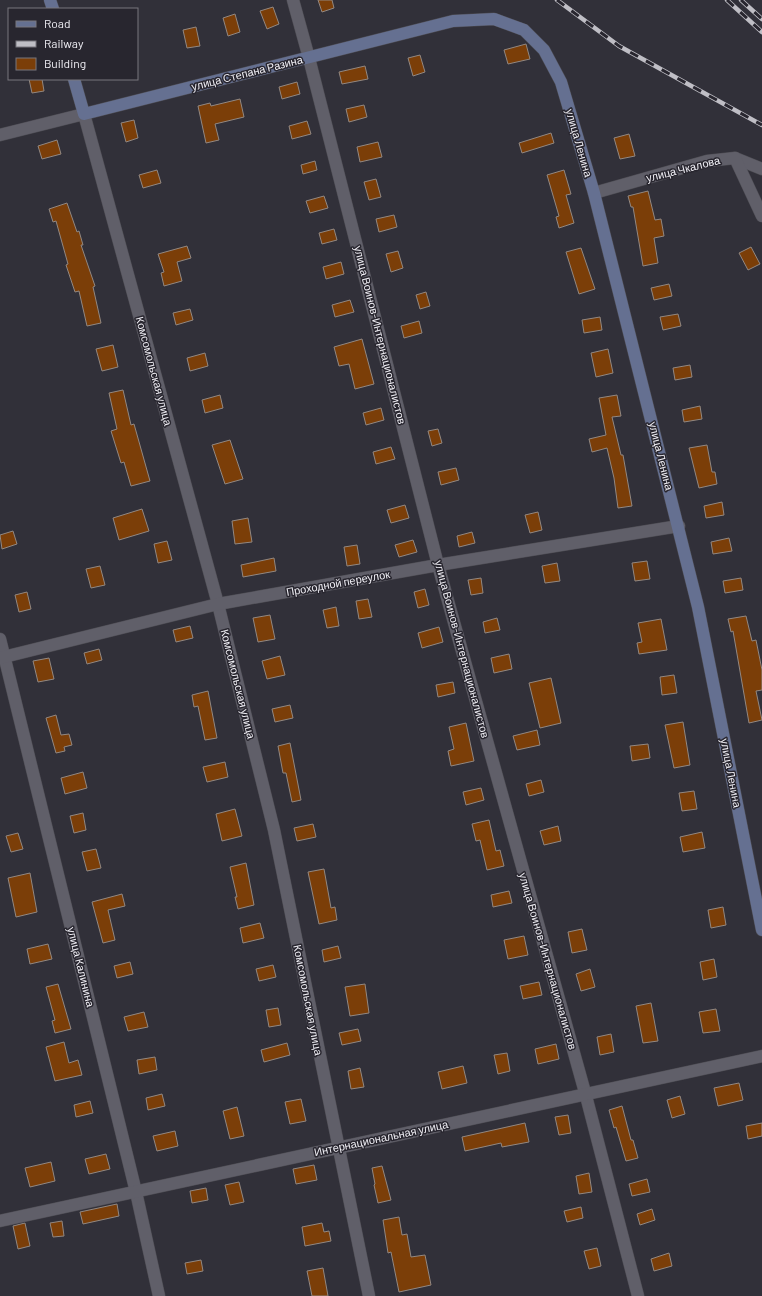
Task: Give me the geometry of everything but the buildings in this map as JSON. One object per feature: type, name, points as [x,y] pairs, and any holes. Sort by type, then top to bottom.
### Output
[{"type":"main road","name":"улица Степана Разина","points":[[84,114],[453,21],[494,19]]},
{"type":"main road","name":"улица Ленина","points":[[494,19],[524,30],[544,50],[561,82],[594,193],[679,526],[698,607],[762,930]]},
{"type":"main road","name":"Комсомольская улица","points":[[74,80],[84,114]]},
{"type":"street","name":"улица Воинов-Интернационалистов","points":[[293,0],[438,565],[586,1096],[638,1296]]},
{"type":"street","name":"улица Степана Разина","points":[[0,135],[84,114]]},
{"type":"street","name":"Комсомольская улица","points":[[84,114],[218,604],[274,830],[337,1147],[369,1296]]},
{"type":"street","name":"улица Чкалова","points":[[594,193],[707,161],[735,158],[762,216]]},
{"type":"street","points":[[735,158],[762,169]]},
{"type":"street","name":"Проходной переулок","points":[[3,657],[218,604],[438,565],[679,526]]},
{"type":"street","name":"улица Калинина","points":[[0,639],[3,657],[136,1192],[158,1296]]},
{"type":"street","name":"Интернациональная улица","points":[[0,1221],[337,1147],[586,1096],[762,1056]]},
{"type":"railway","points":[[557,0],[619,46],[762,125]]},
{"type":"railway","points":[[727,0],[762,32]]},
{"type":"railway","points":[[741,0],[762,19]]}]
